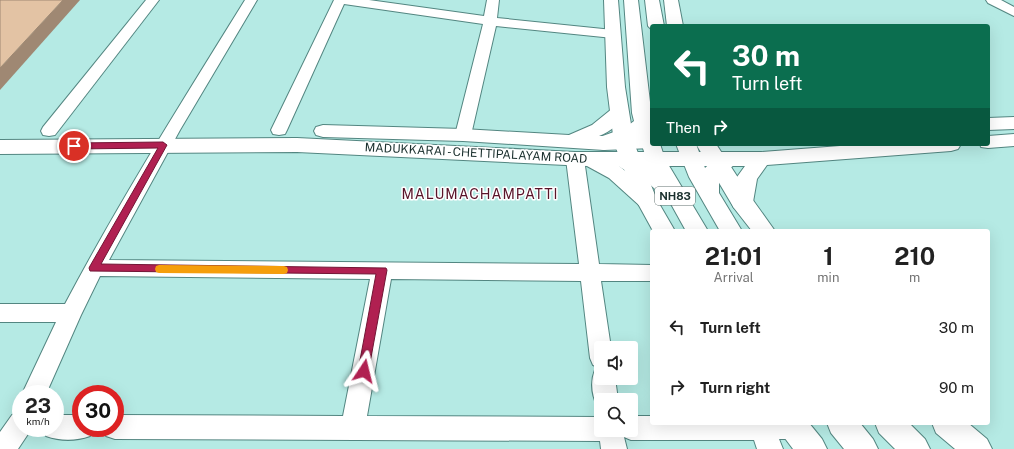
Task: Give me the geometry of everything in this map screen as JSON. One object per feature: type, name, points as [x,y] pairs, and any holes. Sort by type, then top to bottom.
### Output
[{"type":"main road","points":[[611,0],[616,87],[627,152],[647,200],[663,229]]},
{"type":"main road","name":"NH83","points":[[631,0],[641,113],[650,142]]},
{"type":"main road","points":[[652,0],[656,24]]},
{"type":"main road","points":[[671,0],[675,24]]},
{"type":"main road","points":[[620,112],[599,129],[578,153],[616,173],[647,200]]},
{"type":"main road","points":[[627,152],[632,132],[644,122]]},
{"type":"main road","points":[[990,124],[1014,123]]},
{"type":"main road","name":"MADUKKARAI - CHETTIPALAYAM ROAD","points":[[0,147],[168,138],[279,130],[463,136],[578,153],[604,143],[627,152]]},
{"type":"main road","name":"MADUKKARAI - CHETTIPALAYAM ROAD","points":[[0,133],[49,132],[452,152],[578,153],[627,152],[652,148],[718,157],[761,159],[926,146]]},
{"type":"main road","points":[[990,142],[1014,140]]},
{"type":"main road","name":"NH83","points":[[652,148],[678,200],[696,229]]},
{"type":"main road","points":[[627,152],[678,200]]},
{"type":"main road","name":"NH83","points":[[689,152],[699,177],[730,229]]},
{"type":"main road","points":[[709,194],[710,176],[718,157]]},
{"type":"main road","points":[[718,157],[742,202],[762,229]]},
{"type":"main road","points":[[742,202],[747,176],[761,159]]},
{"type":"main road","points":[[792,425],[812,449]]},
{"type":"main road","points":[[843,425],[863,449]]},
{"type":"main road","points":[[891,425],[915,449]]},
{"type":"main road","points":[[948,425],[977,449]]},
{"type":"street","points":[[49,132],[153,0]]},
{"type":"street","points":[[38,385],[70,313],[94,268],[168,138],[251,0]]},
{"type":"street","points":[[279,130],[341,0],[490,21],[613,34]]},
{"type":"street","points":[[463,136],[490,21],[493,0]]},
{"type":"street","points":[[992,0],[1014,12]]},
{"type":"street","points":[[578,153],[599,341]]},
{"type":"street","points":[[94,268],[650,273]]},
{"type":"street","points":[[353,428],[382,270]]},
{"type":"street","points":[[0,313],[70,313]]},
{"type":"street","points":[[638,429],[766,438],[792,425]]},
{"type":"street","points":[[124,427],[594,428]]},
{"type":"street","points":[[3,449],[12,437]]},
{"type":"street","points":[[611,437],[614,449]]},
{"type":"building","points":[[0,0],[63,0],[0,68]]},
{"type":"slow traffic","points":[[159,269],[284,270]]},
{"type":"district","name":"MALUMACHAMPATTI","points":[[480,194]]},
{"type":"route","points":[[74,146],[163,145],[94,268],[382,270],[364,371]]}]
